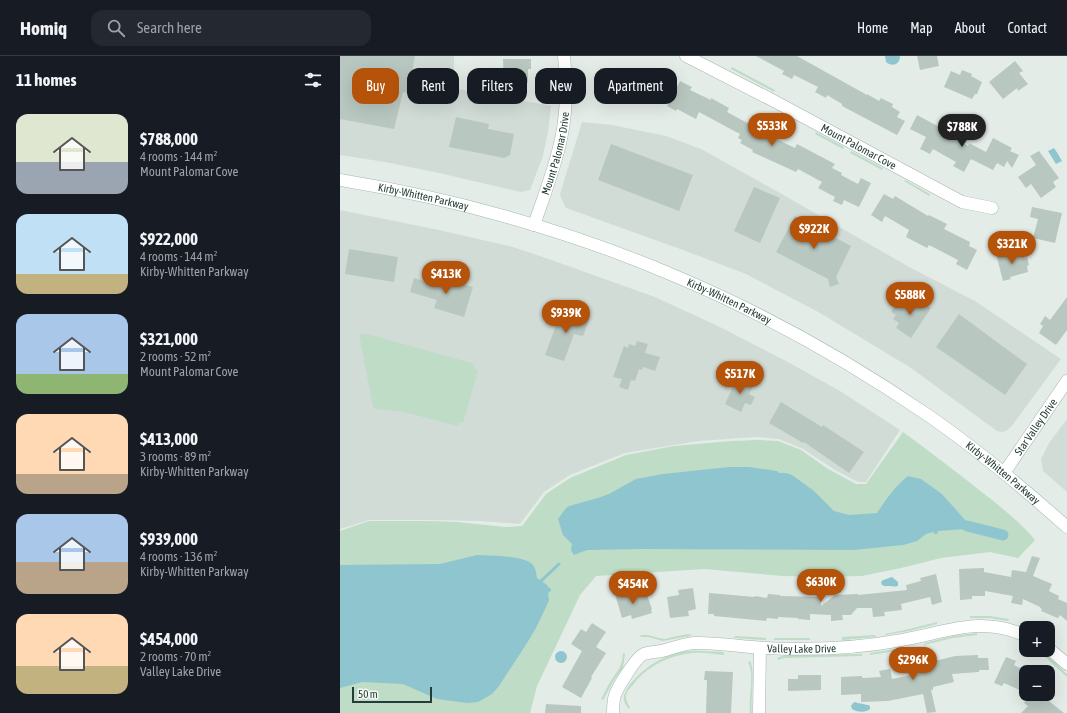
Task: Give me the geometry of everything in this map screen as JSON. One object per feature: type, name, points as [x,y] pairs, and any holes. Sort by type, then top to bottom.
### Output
[{"type":"street","name":"Mount Palomar Drive","points":[[534,224],[551,175],[561,139],[566,98],[564,56]]},
{"type":"street","name":"Mount Palomar Cove","points":[[686,56],[780,104],[962,202],[992,208]]},
{"type":"street","name":"Kirby-Whitten Parkway","points":[[340,180],[408,192],[534,224],[613,251],[674,275],[729,301],[793,333],[862,373],[927,415],[1004,473],[1067,527]]},
{"type":"street","name":"Star Valley Drive","points":[[1004,473],[1067,382]]},
{"type":"street","name":"Valley Lake Drive","points":[[613,713],[614,700],[617,690],[633,664],[643,654],[682,645],[695,643],[760,648],[838,648],[898,641],[954,628],[976,626],[999,627],[1019,633]]},
{"type":"street","points":[[758,713],[760,648]]},
{"type":"street","points":[[1055,654],[1067,664]]},
{"type":"shaded area","points":[[340,56],[454,56],[454,68],[407,68],[407,104],[459,104],[459,89],[467,90],[467,104],[527,104],[527,102],[551,106],[543,156],[530,190],[521,192],[439,173],[340,155]]},
{"type":"shaded area","points":[[582,122],[612,125],[666,136],[701,149],[911,268],[975,301],[1061,359],[1011,427],[1006,431],[997,431],[911,368],[820,313],[746,274],[566,208],[560,194]]},
{"type":"shaded area","points":[[340,210],[513,247],[655,297],[720,327],[786,361],[840,391],[900,430],[866,482],[858,482],[835,470],[803,449],[779,439],[756,437],[699,441],[625,453],[570,475],[544,492],[520,524],[480,521],[369,520],[340,529]]},
{"type":"shaded area","points":[[1067,419],[1067,492],[1043,471],[1041,459],[1049,443]]},
{"type":"green space","points":[[732,67],[775,90],[774,92],[731,69]]},
{"type":"green space","points":[[816,132],[844,147],[843,149],[815,134]]},
{"type":"green space","points":[[851,151],[883,168],[882,170],[850,153]]},
{"type":"green space","points":[[905,180],[930,194],[929,196],[904,181]]},
{"type":"green space","points":[[362,334],[367,334],[475,364],[474,368],[478,370],[463,423],[459,422],[458,426],[408,413],[375,409],[373,407],[360,339]]},
{"type":"green space","points":[[903,432],[997,504],[1029,533],[1035,540],[1018,558],[990,552],[941,558],[862,576],[783,576],[704,569],[596,576],[580,595],[537,686],[530,713],[340,713],[340,531],[369,521],[427,521],[457,522],[506,527],[522,526],[546,494],[570,478],[626,455],[674,446],[731,441],[778,441],[801,450],[828,469],[856,484],[866,484]]},
{"type":"green space","points":[[970,616],[990,616],[1009,619],[1008,621],[989,618],[970,618]]},
{"type":"green space","points":[[937,622],[937,624],[909,631],[885,635],[885,634]]},
{"type":"green space","points":[[977,633],[977,635],[953,638],[924,645],[924,643],[953,636]]},
{"type":"green space","points":[[690,634],[691,636],[663,641],[648,637],[641,637],[640,635],[648,635],[665,639]]},
{"type":"green space","points":[[875,635],[876,637],[842,640],[842,637]]},
{"type":"green space","points":[[735,636],[766,638],[766,640],[734,638]]},
{"type":"green space","points":[[774,638],[810,638],[810,640],[774,640]]},
{"type":"green space","points":[[896,649],[896,651],[870,655],[870,653]]},
{"type":"green space","points":[[679,652],[724,652],[724,655],[692,653],[660,662],[647,670],[636,680],[629,689],[626,698],[630,708],[629,709],[625,704],[625,693],[634,679],[660,660]]},
{"type":"green space","points":[[623,653],[625,654],[623,668],[614,680],[603,700],[601,699],[620,667]]},
{"type":"green space","points":[[862,654],[862,656],[785,658],[778,660],[777,658],[785,655]]},
{"type":"green space","points":[[1045,657],[1052,659],[1067,674],[1067,677],[1055,665]]},
{"type":"green space","points":[[750,661],[753,672],[752,713],[750,713],[751,673],[748,662]]},
{"type":"water","points":[[885,56],[900,56],[900,59],[893,65],[888,64]]},
{"type":"water","points":[[1054,148],[1062,161],[1056,164],[1048,151]]},
{"type":"water","points":[[729,467],[749,467],[792,475],[814,491],[834,511],[849,515],[877,513],[887,498],[908,476],[921,479],[942,494],[966,521],[967,526],[965,529],[938,531],[937,534],[933,532],[926,534],[917,541],[903,545],[854,550],[642,549],[587,550],[574,555],[571,550],[572,544],[563,535],[558,519],[569,506],[609,494],[636,479],[663,474]]},
{"type":"water","points":[[477,555],[514,557],[528,561],[534,567],[537,578],[551,589],[548,593],[549,600],[536,628],[499,686],[492,694],[478,702],[467,703],[437,699],[403,684],[362,682],[340,688],[340,565],[440,564]]},
{"type":"water","points":[[892,577],[898,582],[898,586],[882,585],[881,582],[883,580]]},
{"type":"water","points":[[645,579],[644,587],[628,587],[629,580]]},
{"type":"water","points":[[561,651],[565,653],[567,657],[565,661],[561,663],[557,661],[555,657],[557,653]]},
{"type":"water","points":[[855,702],[869,705],[870,709],[864,712],[854,710],[851,706]]},
{"type":"building","points":[[340,56],[415,56],[413,68],[407,68],[407,93],[403,92],[394,129],[340,119]]},
{"type":"building","points":[[756,56],[797,56],[879,101],[881,98],[893,104],[892,107],[900,112],[897,117],[905,121],[897,135],[842,106],[842,104],[827,95],[826,98],[815,92],[818,87],[794,75],[792,79],[782,74],[784,71]]},
{"type":"building","points":[[917,56],[937,56],[939,66],[920,70]]},
{"type":"building","points":[[503,59],[531,59],[531,69],[528,69],[528,83],[527,68],[503,68]]},
{"type":"building","points":[[1015,61],[1023,71],[1019,73],[1028,84],[1018,91],[1017,88],[1003,99],[989,82]]},
{"type":"building","points":[[962,70],[972,74],[971,76],[982,82],[977,94],[975,94],[972,99],[944,87],[951,71],[960,75]]},
{"type":"building","points":[[680,81],[692,87],[690,90],[711,100],[711,98],[729,108],[727,112],[761,130],[762,127],[772,132],[770,136],[795,148],[797,144],[835,164],[832,168],[842,173],[841,175],[858,184],[861,178],[871,183],[859,207],[844,200],[842,205],[833,201],[835,197],[818,188],[822,182],[798,169],[796,172],[752,152],[753,150],[740,143],[742,140],[738,138],[740,134],[699,112],[696,119],[677,109],[676,111],[667,106],[668,104],[677,104],[677,87]]},
{"type":"building","points":[[917,115],[943,129],[942,132],[968,146],[969,143],[986,152],[993,138],[1012,148],[1010,151],[1019,155],[1012,168],[1007,161],[1004,167],[997,163],[993,170],[971,159],[964,172],[953,166],[956,162],[933,149],[930,154],[920,149],[926,137],[910,129]]},
{"type":"building","points":[[456,117],[489,124],[488,129],[514,134],[510,155],[504,158],[449,147]]},
{"type":"building","points":[[611,144],[693,175],[679,211],[598,180]]},
{"type":"building","points":[[1039,151],[1059,178],[1053,182],[1056,187],[1041,198],[1031,184],[1026,188],[1018,177],[1036,165],[1030,156]]},
{"type":"building","points":[[754,187],[780,198],[760,243],[734,231]]},
{"type":"building","points":[[884,194],[893,199],[895,196],[928,216],[929,215],[947,224],[944,229],[970,242],[969,246],[977,250],[967,270],[956,264],[958,260],[929,245],[927,248],[906,237],[909,230],[885,216],[882,222],[871,215]]},
{"type":"building","points":[[1032,207],[1062,213],[1055,243],[1033,238],[1038,219],[1030,217]]},
{"type":"building","points":[[795,216],[851,246],[836,277],[839,284],[830,287],[828,279],[776,252]]},
{"type":"building","points":[[349,249],[398,257],[394,282],[345,274]]},
{"type":"building","points":[[1007,252],[1008,256],[1023,252],[1024,258],[1027,257],[1029,265],[1027,266],[1028,272],[1010,277],[1011,279],[1003,281],[996,254]]},
{"type":"building","points":[[453,277],[461,279],[460,283],[473,287],[464,317],[434,308],[437,300],[410,292],[414,278],[440,286],[442,279],[451,281]]},
{"type":"building","points":[[1067,297],[1067,330],[1056,345],[1039,333],[1043,326],[1040,324],[1045,316],[1050,320]]},
{"type":"building","points":[[906,298],[913,301],[915,298],[931,308],[911,338],[896,328],[899,323],[893,319],[896,315],[891,312],[897,302],[902,305]]},
{"type":"building","points":[[562,309],[590,318],[583,336],[574,334],[564,361],[545,355]]},
{"type":"building","points":[[959,314],[1027,364],[1005,395],[936,347]]},
{"type":"building","points":[[637,341],[648,344],[645,353],[660,357],[655,371],[643,367],[642,370],[639,369],[635,381],[631,380],[628,390],[619,387],[622,379],[613,377],[624,346],[628,348],[629,344],[635,346]]},
{"type":"building","points":[[738,376],[754,384],[749,394],[755,397],[751,405],[745,403],[741,412],[725,404]]},
{"type":"building","points":[[781,402],[822,427],[823,425],[864,452],[849,473],[804,442],[803,443],[769,423]]},
{"type":"building","points":[[1032,556],[1040,558],[1033,576],[1052,584],[1049,591],[1059,596],[1058,599],[1067,603],[1067,621],[1060,615],[1058,618],[1041,611],[1042,609],[1040,607],[1023,599],[1022,605],[1011,603],[1013,596],[985,591],[985,596],[972,596],[972,599],[960,600],[959,569],[984,568],[984,572],[1011,577],[1012,570],[1026,572]]},
{"type":"building","points":[[936,574],[942,602],[932,605],[930,597],[901,604],[902,610],[884,612],[885,616],[873,617],[872,608],[857,608],[851,615],[842,615],[843,620],[831,621],[831,615],[810,614],[810,620],[778,617],[778,619],[767,618],[766,621],[714,616],[714,614],[708,614],[709,593],[767,598],[768,594],[780,596],[821,597],[821,606],[835,595],[858,595],[907,590],[906,585],[921,581],[920,578]]},
{"type":"building","points":[[693,588],[696,609],[688,611],[689,616],[670,618],[667,597],[679,595],[678,590]]},
{"type":"building","points":[[627,590],[628,595],[635,598],[647,595],[652,613],[632,619],[631,615],[622,618],[615,594]]},
{"type":"building","points":[[592,623],[606,632],[596,647],[606,653],[591,677],[592,678],[581,698],[562,687],[582,651],[571,644],[581,629],[586,632]]},
{"type":"building","points":[[978,655],[978,658],[988,658],[989,670],[952,674],[954,682],[933,687],[933,690],[931,690],[936,712],[927,713],[923,694],[888,701],[861,702],[861,694],[841,695],[841,677],[881,677],[879,671],[890,669],[892,679],[921,673],[919,665],[955,656]]},
{"type":"building","points":[[1006,657],[1016,661],[1014,665],[1019,668],[1019,690],[1004,683],[1002,686],[994,683]]},
{"type":"building","points":[[705,671],[733,672],[731,713],[706,713],[707,680],[704,680]]},
{"type":"building","points":[[798,675],[821,675],[821,690],[788,691],[788,679],[798,679]]},
{"type":"building","points":[[1026,701],[1049,701],[1064,713],[1021,713],[1028,706],[1024,703]]},
{"type":"building","points":[[546,704],[581,706],[581,713],[545,713]]},
{"type":"waterway","points":[[967,526],[1003,535]]},
{"type":"waterway","points":[[541,581],[559,564]]}]
